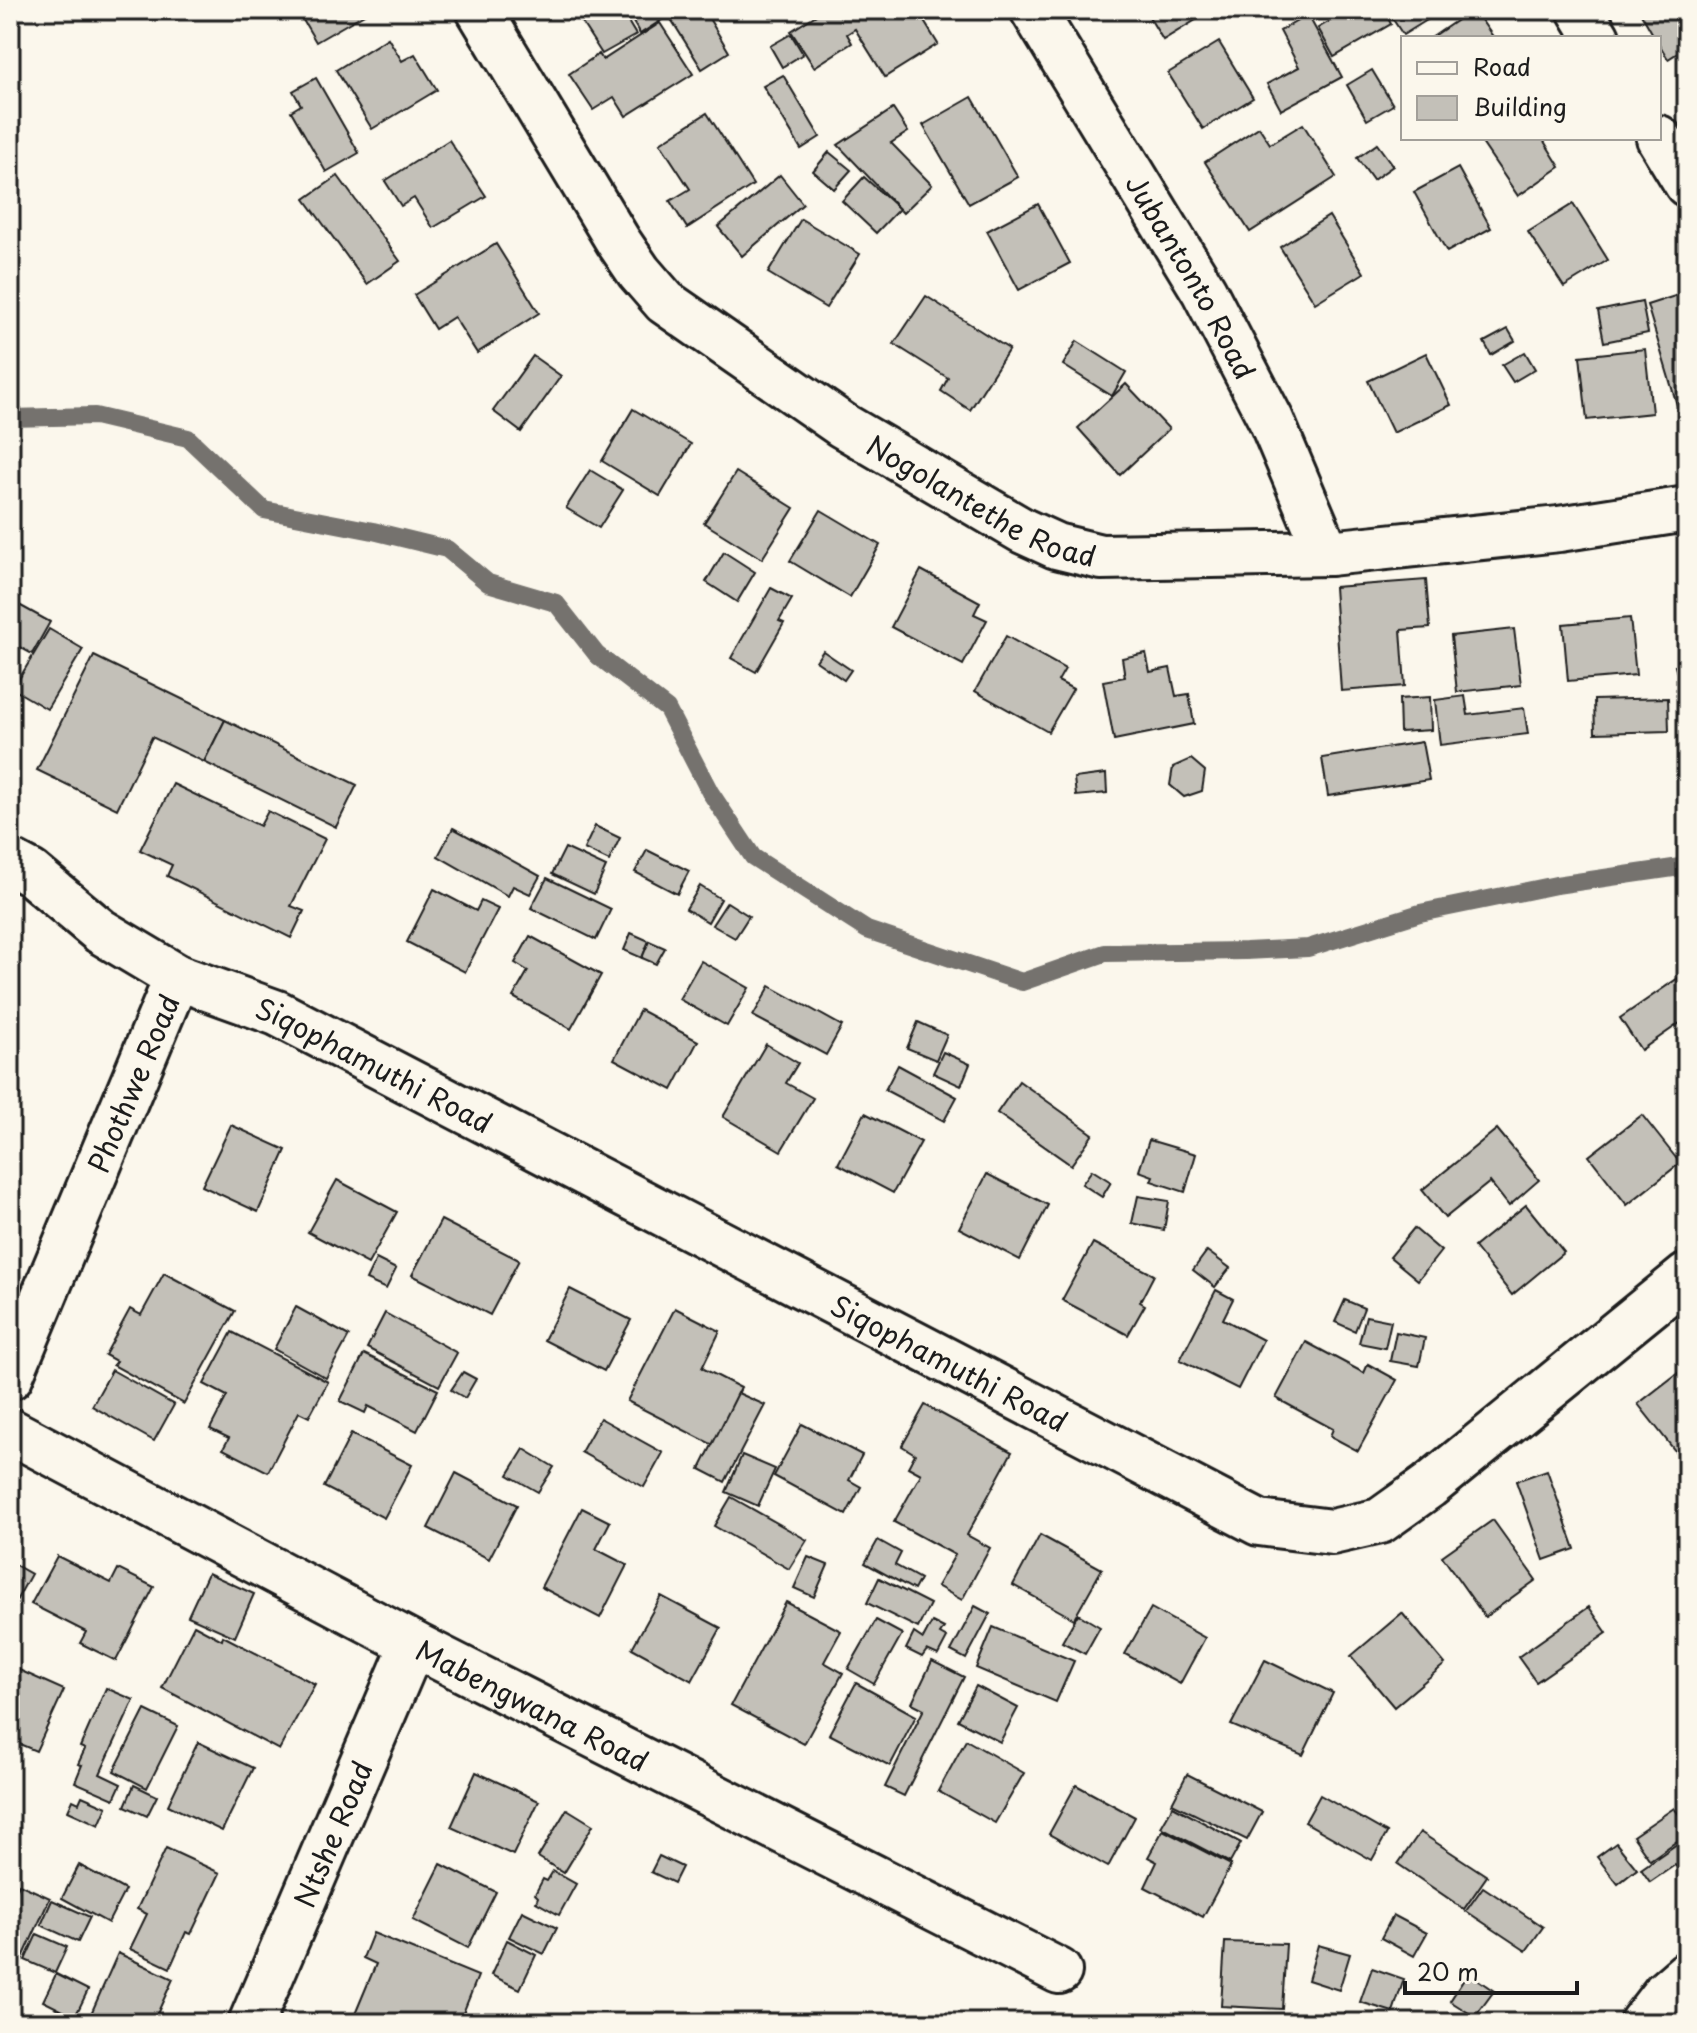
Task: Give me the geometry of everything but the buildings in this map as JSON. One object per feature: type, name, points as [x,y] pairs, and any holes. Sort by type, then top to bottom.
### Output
[{"type":"street","name":"Nogolantethe Road","points":[[479,10],[618,241],[665,302],[842,425],[1023,531],[1056,546],[1101,557],[1329,553],[1559,529],[1687,509]]},
{"type":"street","name":"Jubantonto Road","points":[[1033,10],[1204,291],[1271,420],[1329,553]]},
{"type":"street","points":[[1580,10],[1596,36]]},
{"type":"street","points":[[1660,140],[1687,184]]},
{"type":"street","name":"Phothwe Road","points":[[10,862],[31,873],[100,931],[177,977],[10,1377]]},
{"type":"street","name":"Siqophamuthi Road","points":[[177,977],[277,1013],[1259,1523],[1332,1532],[1380,1521],[1429,1486],[1687,1276]]},
{"type":"street","name":"Mabengwana Road","points":[[10,1431],[413,1644],[1059,1971]]},
{"type":"street","name":"Ntshe Road","points":[[251,2023],[413,1644]]},
{"type":"street","points":[[1642,2023],[1665,1993],[1687,1974]]},
{"type":"waterway","points":[[10,418],[95,416],[188,438],[264,510],[447,549],[488,583],[556,603],[597,655],[667,709],[710,792],[753,857],[867,930],[1022,982],[1105,953],[1308,948],[1420,913],[1556,885],[1687,866]]}]
